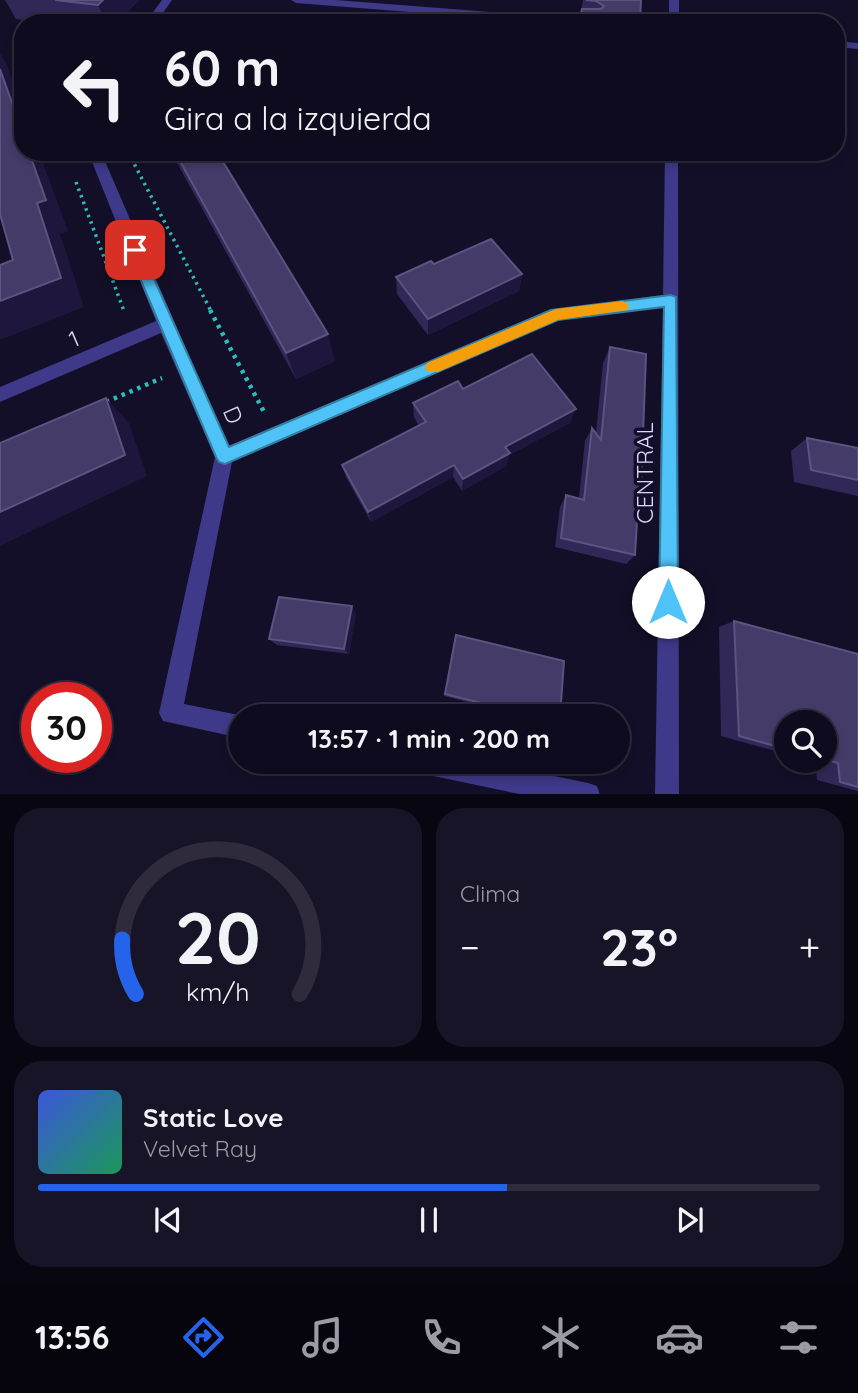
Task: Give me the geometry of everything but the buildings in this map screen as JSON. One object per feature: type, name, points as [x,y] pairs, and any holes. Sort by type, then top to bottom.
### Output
[{"type":"street","points":[[296,0],[477,14]]},
{"type":"street","name":"D","points":[[98,161],[165,324],[225,457],[172,713],[228,724]]},
{"type":"street","name":"CENTRAL","points":[[667,794],[672,161]]},
{"type":"street","points":[[225,457],[556,314],[671,300]]},
{"type":"street","name":"1","points":[[0,395],[165,324]]},
{"type":"street","points":[[486,774],[588,794]]},
{"type":"path","points":[[133,161],[276,435]]},
{"type":"path","points":[[74,177],[124,312]]},
{"type":"path","points":[[105,402],[185,368]]},
{"type":"slow traffic","points":[[432,368],[556,314],[622,306]]},
{"type":"route","points":[[135,250],[225,457],[556,314],[671,300],[668,602]]}]
